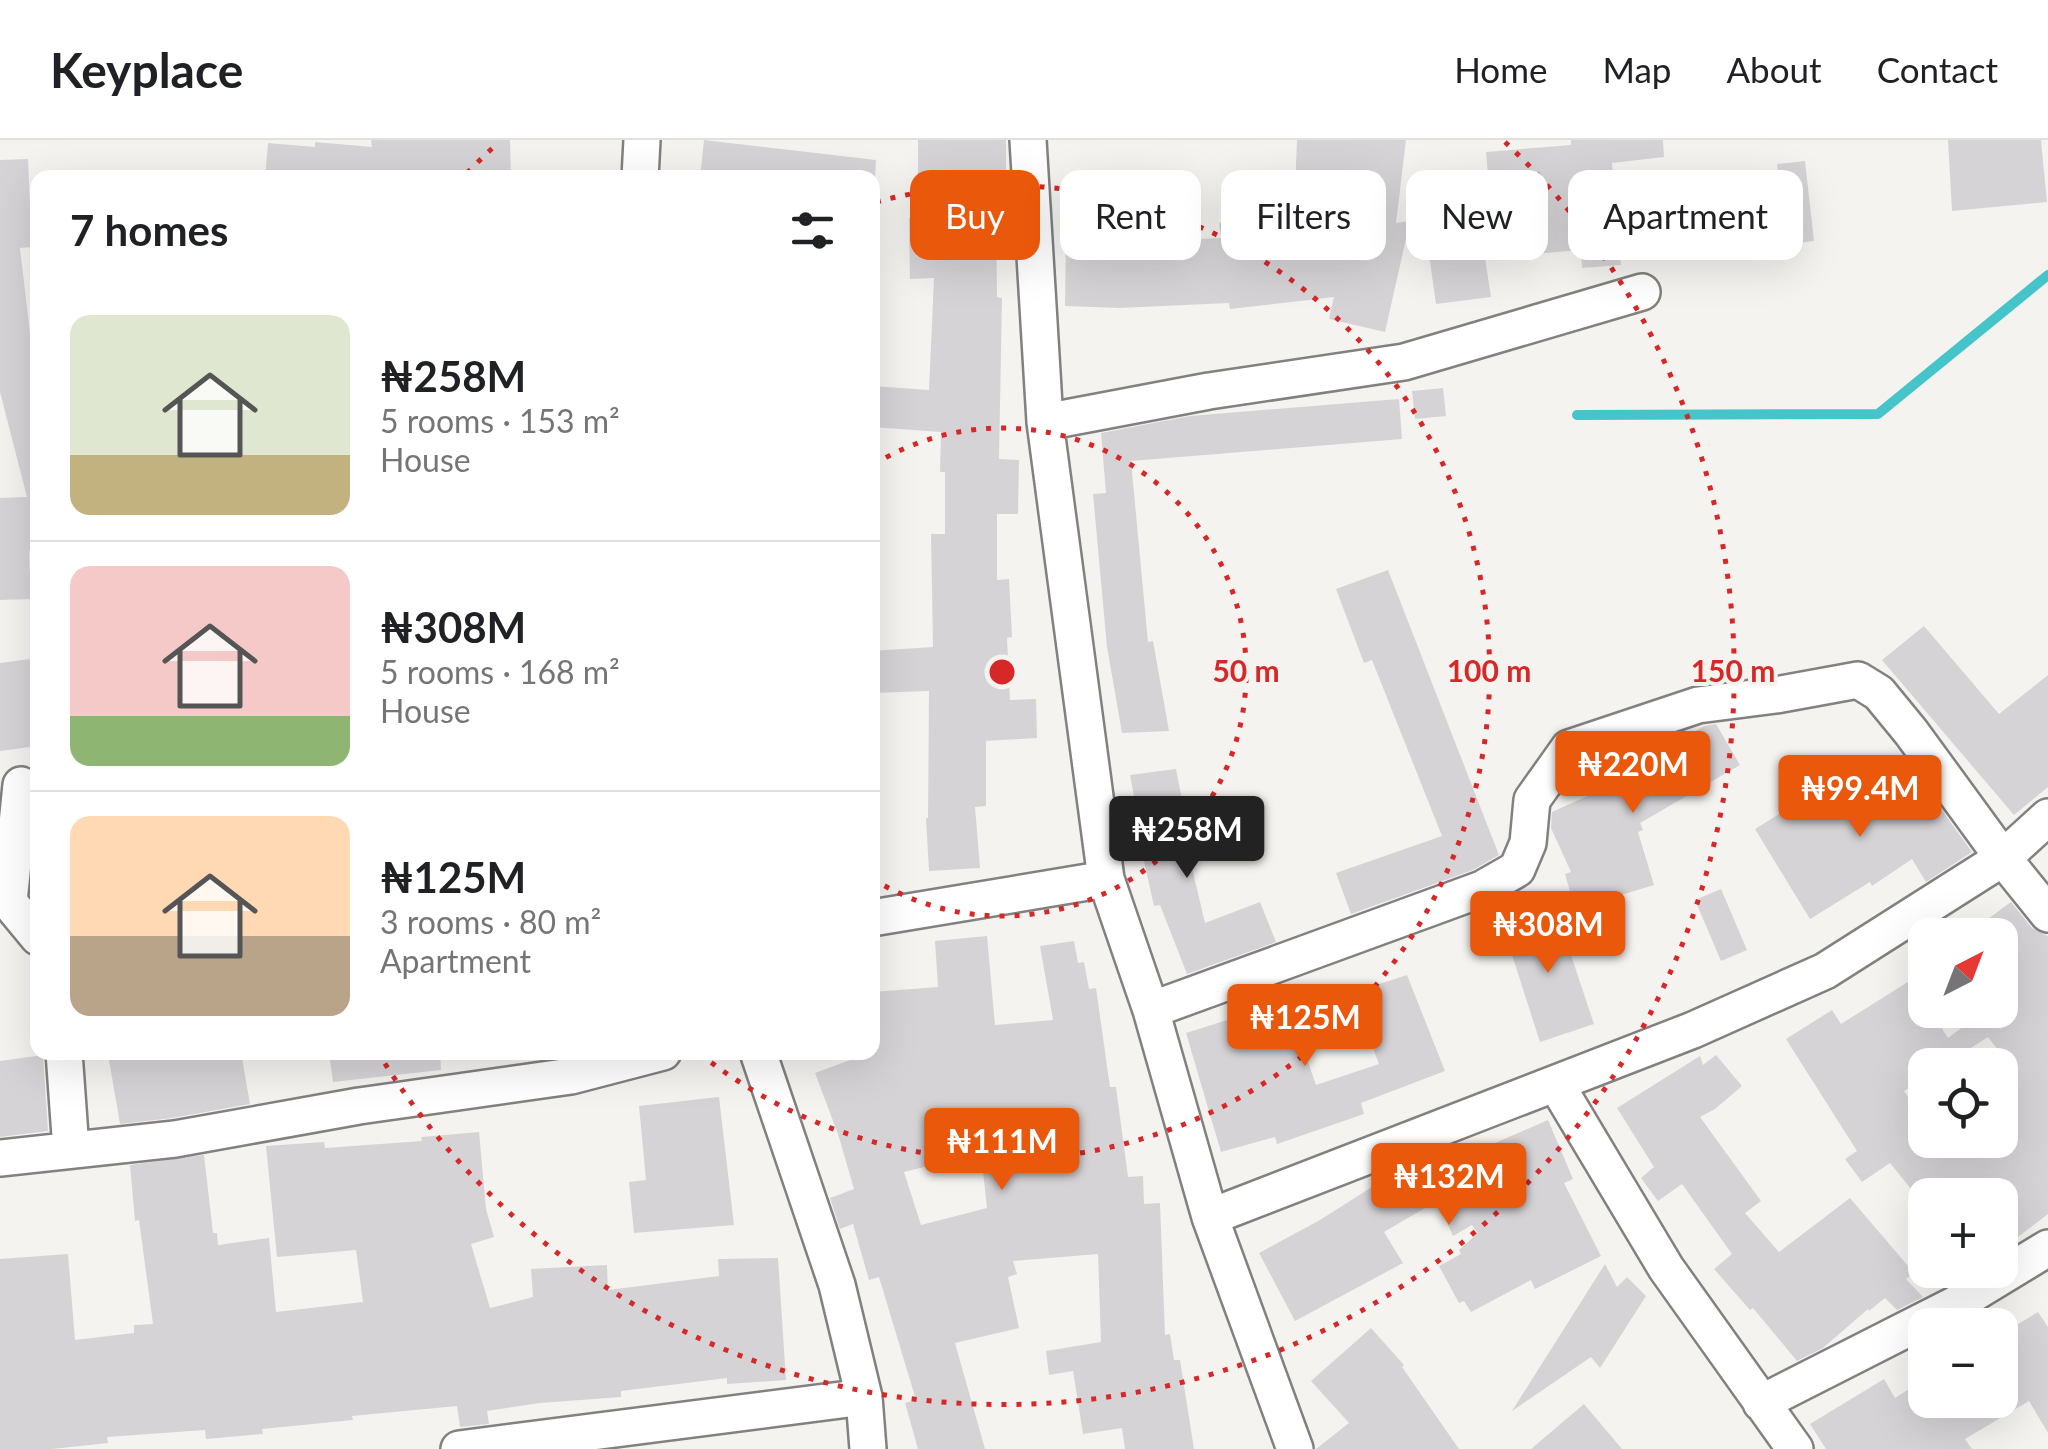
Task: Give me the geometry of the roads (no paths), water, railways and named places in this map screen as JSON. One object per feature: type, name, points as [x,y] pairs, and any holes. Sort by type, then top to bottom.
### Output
[{"type":"street","points":[[640,170],[642,140]]},
{"type":"street","points":[[1028,140],[1045,422],[1106,880],[1151,1010],[1210,1217],[1294,1449]]},
{"type":"street","points":[[1045,422],[1209,391],[1404,362],[1642,292]]},
{"type":"street","points":[[1151,1010],[1482,889],[1516,868],[1528,843],[1532,800],[1570,748],[1698,704],[1858,680],[1879,694],[1911,732],[2048,914]]},
{"type":"street","points":[[20,787],[9,902],[30,927]]},
{"type":"street","points":[[1210,1217],[1692,1030],[1825,971],[2003,858],[2048,818]]},
{"type":"street","points":[[880,917],[1106,880]]},
{"type":"street","points":[[65,1060],[71,1150]]},
{"type":"street","points":[[0,1158],[175,1139],[359,1106],[571,1076],[633,1060]]},
{"type":"street","points":[[761,1060],[837,1285],[864,1397],[868,1449]]},
{"type":"street","points":[[1556,1084],[1666,1268],[1796,1449]]},
{"type":"street","points":[[1762,1403],[1956,1304],[2048,1248]]},
{"type":"street","points":[[459,1449],[514,1446],[864,1397]]},
{"type":"waterway","points":[[1577,415],[1878,414],[2048,275]]}]
